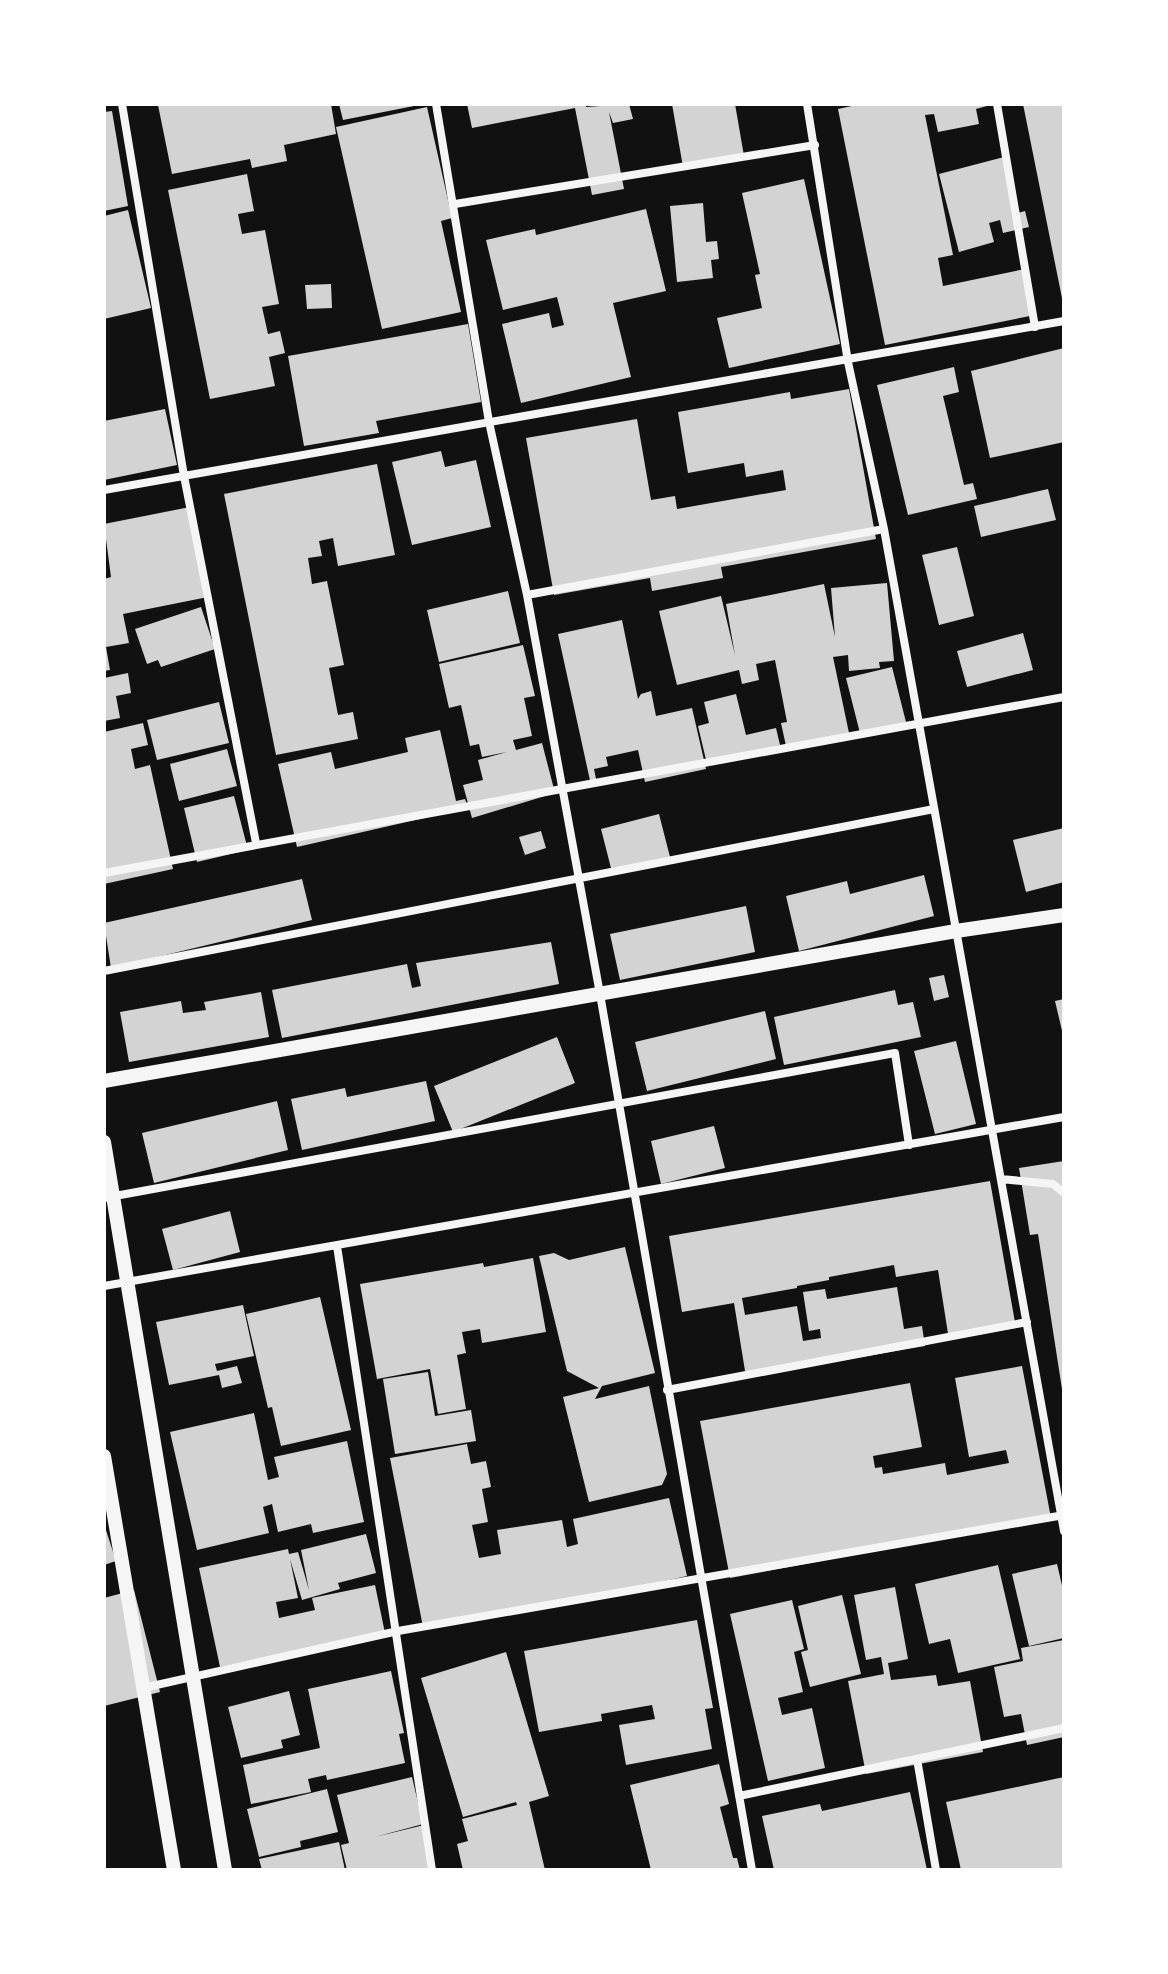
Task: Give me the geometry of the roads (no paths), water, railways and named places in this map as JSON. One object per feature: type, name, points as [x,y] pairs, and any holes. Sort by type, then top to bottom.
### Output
[{"type":"street","points":[[122,104],[184,476],[256,843]]},
{"type":"street","points":[[436,104],[489,422],[527,595],[600,994],[752,1870]]},
{"type":"street","points":[[807,104],[848,362],[884,529],[1064,1531]]},
{"type":"street","points":[[997,104],[1035,327]]},
{"type":"street","points":[[455,204],[815,145]]},
{"type":"street","points":[[104,490],[848,362],[1064,321]]},
{"type":"street","points":[[527,595],[884,529]]},
{"type":"street","points":[[104,873],[1064,697]]},
{"type":"street","points":[[104,971],[934,809]]},
{"type":"street","points":[[104,1081],[956,931],[1064,915]]},
{"type":"street","points":[[109,1197],[620,1106],[895,1053],[909,1145]]},
{"type":"street","points":[[104,1286],[635,1195],[1064,1117]]},
{"type":"street","points":[[104,1142],[109,1197],[128,1282],[225,1870]]},
{"type":"street","points":[[1001,1179],[1053,1184],[1064,1193]]},
{"type":"street","points":[[337,1246],[432,1870]]},
{"type":"street","points":[[667,1390],[1027,1322]]},
{"type":"street","points":[[104,1456],[174,1870]]},
{"type":"street","points":[[143,1688],[398,1631],[701,1576],[1063,1516]]},
{"type":"street","points":[[739,1796],[1064,1728]]},
{"type":"street","points":[[917,1759],[936,1870]]}]
